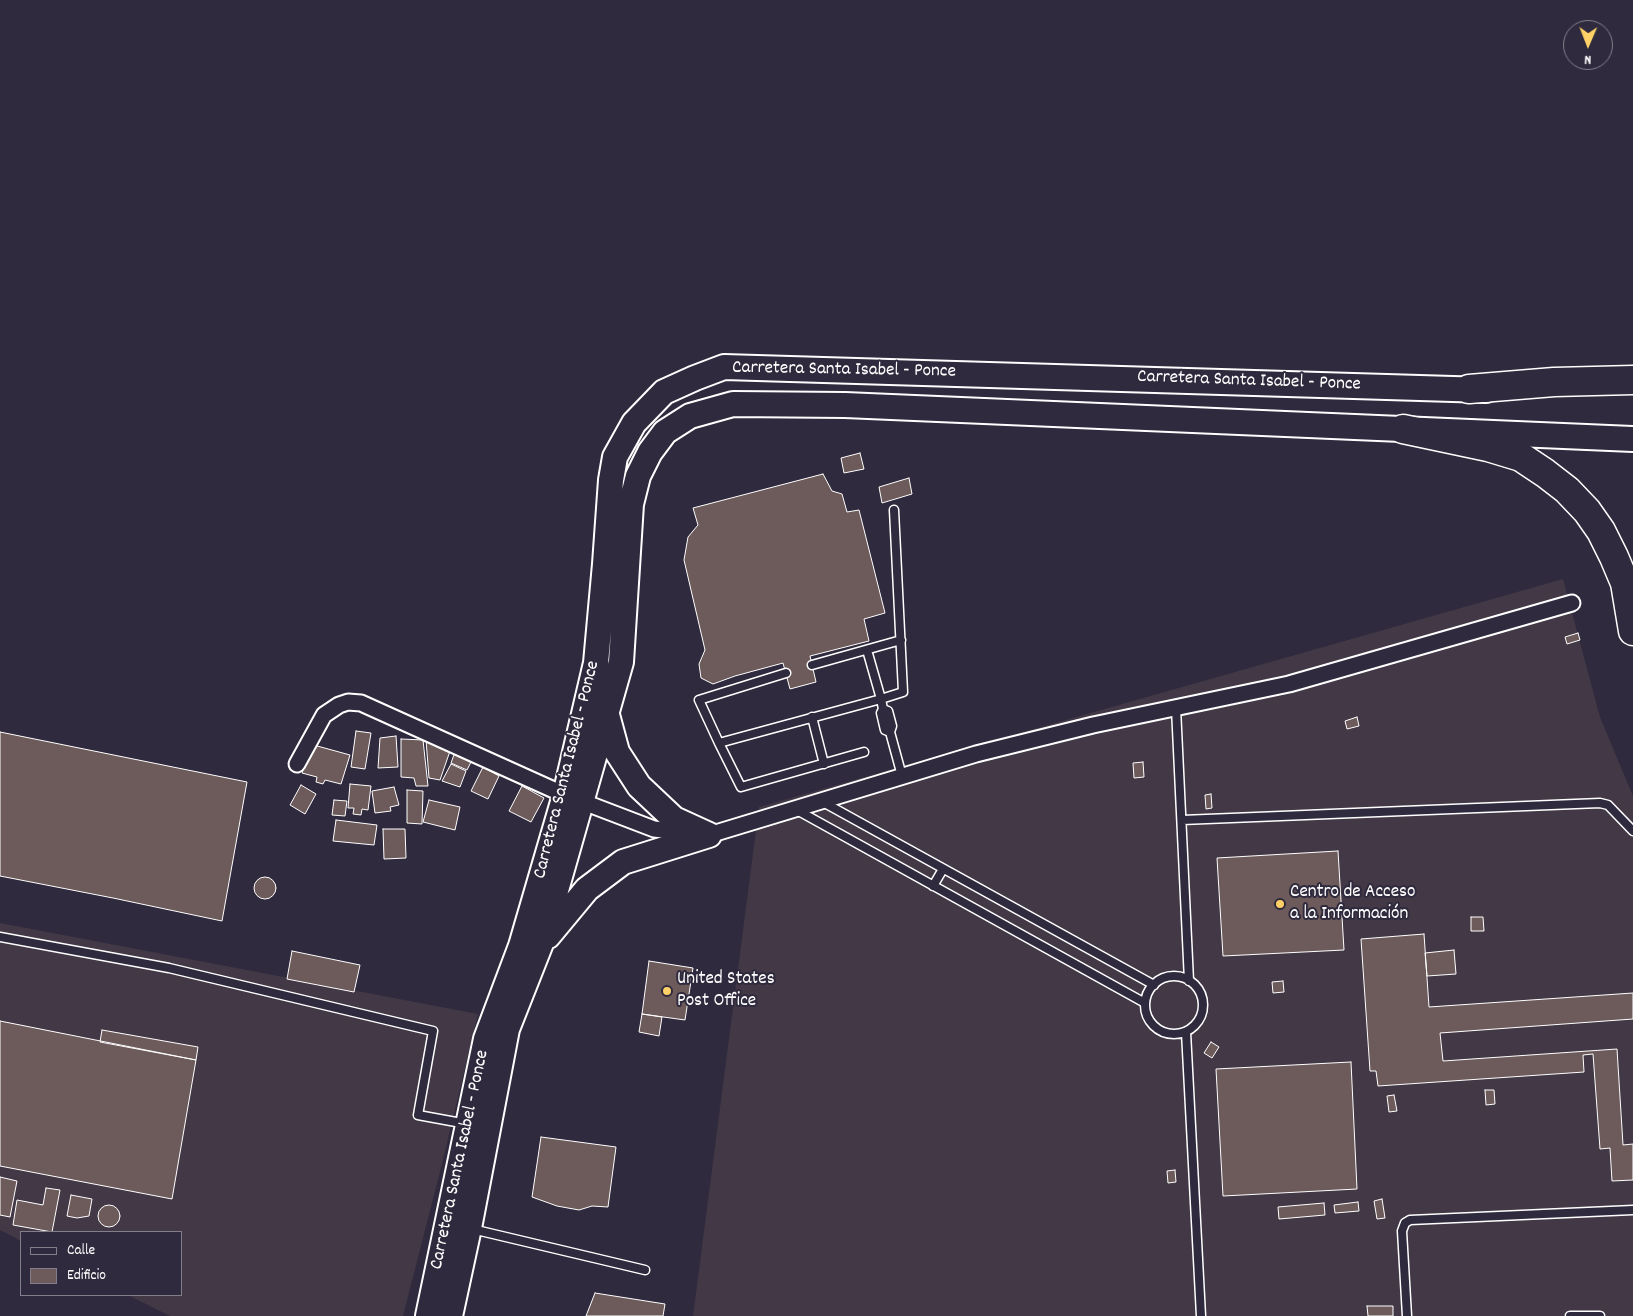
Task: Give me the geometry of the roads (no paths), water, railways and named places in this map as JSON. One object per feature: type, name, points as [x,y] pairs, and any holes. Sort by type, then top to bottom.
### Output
[{"type":"highway","points":[[1469,389],[1554,382],[1633,380]]},
{"type":"highway","points":[[1403,429],[1488,447],[1521,457],[1567,490],[1587,510],[1602,531],[1625,583],[1633,631]]},
{"type":"main road","name":"Carretera Santa Isabel - Ponce","points":[[428,1316],[459,1226],[507,1030],[542,943],[574,798],[596,663],[606,564],[611,480],[615,457],[634,423],[664,392],[724,367],[1633,394]]},
{"type":"main road","name":"Carretera Santa Isabel - Ponce","points":[[450,1316],[468,1125],[486,1039],[606,713],[620,662],[631,504],[638,476],[650,452],[665,432],[690,416],[733,404],[845,405],[1633,439]]},
{"type":"main road","points":[[606,713],[617,752],[639,786],[674,819],[709,835]]},
{"type":"main road","points":[[542,943],[587,889],[623,862],[709,835]]},
{"type":"street","points":[[297,764],[324,715],[339,705],[357,702],[370,706],[574,798],[654,829],[709,835],[985,752],[1093,725],[1289,684],[1572,603]]},
{"type":"lane","points":[[719,743],[904,692],[894,510]]},
{"type":"lane","points":[[812,665],[901,640]]},
{"type":"lane","points":[[867,650],[883,709],[888,711],[892,726],[890,732],[902,776]]},
{"type":"lane","points":[[786,673],[699,700],[741,787],[864,752]]},
{"type":"lane","points":[[1176,708],[1189,981]]},
{"type":"lane","points":[[812,717],[824,764]]},
{"type":"lane","points":[[821,801],[1154,985]]},
{"type":"lane","points":[[1182,820],[1600,803],[1608,805],[1633,831]]},
{"type":"lane","points":[[795,809],[1145,1003]]},
{"type":"lane","points":[[933,886],[943,869]]},
{"type":"lane","points":[[0,937],[169,968],[433,1031],[418,1115],[468,1125]]},
{"type":"lane","points":[[1169,977],[1179,977],[1189,981],[1201,996],[1200,1017],[1194,1026],[1186,1032],[1165,1033],[1154,1026],[1146,1016],[1145,1003],[1148,991],[1157,982],[1169,977]]},
{"type":"lane","points":[[1186,1032],[1201,1316]]},
{"type":"lane","points":[[1407,1316],[1402,1231],[1405,1223],[1410,1220],[1633,1210]]},
{"type":"lane","points":[[459,1226],[645,1270]]},
{"type":"lane","points":[[1570,1316],[1600,1316]]},
{"type":"place","name":"Centro de Acceso a la Información","points":[[1280,904]]},
{"type":"place","name":"United States Post Office","points":[[667,991]]}]
